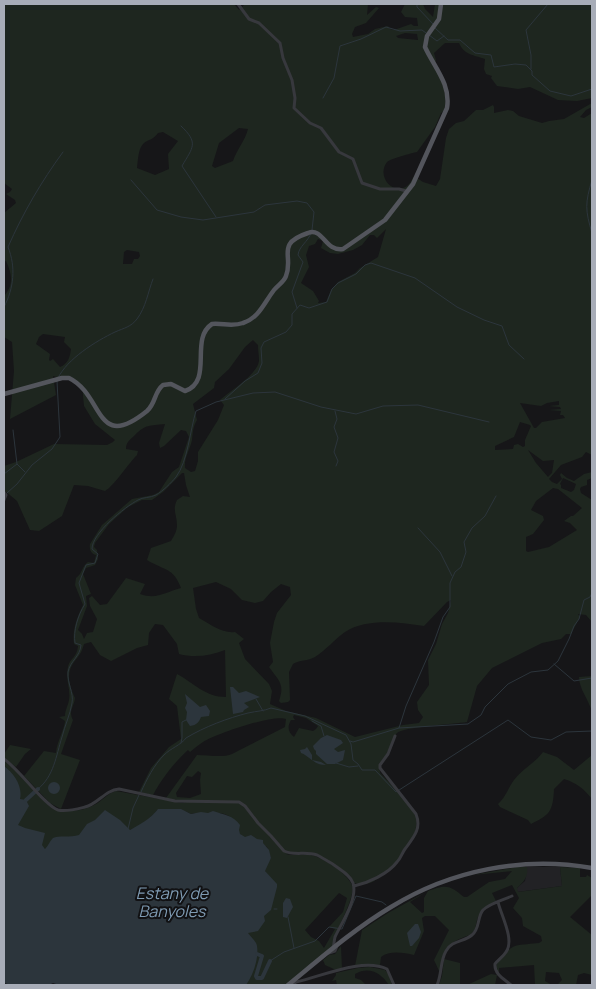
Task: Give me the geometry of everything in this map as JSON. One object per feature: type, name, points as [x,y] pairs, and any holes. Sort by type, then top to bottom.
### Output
[{"type":"main road","points":[[4,394],[62,378],[70,378],[87,391],[103,420],[114,425],[126,425],[151,407],[157,391],[162,385],[171,384],[185,391],[196,385],[199,377],[203,333],[212,324],[234,326],[253,318],[285,279],[288,269],[287,249],[290,244],[308,233],[314,232],[321,236],[332,248],[344,249],[385,220],[413,184],[447,108],[446,88],[436,65],[425,47],[427,36],[439,19],[441,4]]},
{"type":"main road","points":[[294,982],[335,946],[372,919],[425,888],[455,877],[495,867],[528,864],[562,864],[592,868]]},
{"type":"street","points":[[238,4],[249,19],[259,23],[280,43],[283,58],[292,80],[295,98],[294,108],[310,123],[321,128],[338,152],[353,159],[362,183],[380,189],[406,191]]},
{"type":"street","points":[[4,492],[6,495],[4,500]]},
{"type":"street","points":[[354,886],[364,884],[393,867],[417,833],[418,823],[416,814],[380,768],[395,736]]},
{"type":"street","points":[[4,759],[51,806],[63,810],[88,806],[110,791],[119,789],[175,801],[239,802],[245,806],[258,823],[284,850],[289,853],[308,853],[319,856],[345,873],[354,886],[347,915],[336,937],[335,946]]},
{"type":"street","points":[[438,985],[444,956],[448,947],[473,935],[482,912],[512,896]]},
{"type":"street","points":[[498,902],[509,935],[507,950],[496,962],[495,969],[511,985]]},
{"type":"street","points":[[294,982],[350,968],[381,966],[387,969],[394,985]]},
{"type":"shaded area","points":[[4,4],[234,4],[239,10],[245,4],[368,4],[367,15],[376,7],[379,8],[366,23],[355,27],[352,34],[353,37],[368,34],[375,29],[388,26],[394,30],[411,24],[418,26],[417,18],[405,17],[401,12],[405,4],[423,4],[433,17],[435,4],[592,4],[592,98],[577,101],[558,100],[530,87],[518,89],[497,86],[491,78],[492,76],[486,74],[484,69],[485,59],[467,52],[459,43],[445,43],[434,53],[436,60],[434,65],[442,82],[446,98],[444,111],[417,152],[387,162],[384,167],[384,173],[388,183],[396,188],[407,186],[414,176],[423,182],[436,186],[440,179],[449,129],[456,123],[464,121],[476,110],[483,110],[493,105],[494,113],[508,110],[513,111],[519,116],[542,123],[564,119],[592,103],[592,107],[586,110],[580,117],[584,118],[592,113],[592,455],[586,452],[582,457],[561,465],[549,479],[557,484],[562,479],[561,473],[574,481],[584,474],[592,472],[592,478],[587,480],[587,485],[580,489],[581,493],[592,500],[592,622],[586,615],[578,614],[580,617],[571,634],[566,634],[561,639],[542,643],[492,668],[477,686],[467,722],[418,727],[397,733],[381,764],[380,773],[411,807],[416,817],[414,835],[409,845],[394,864],[378,879],[370,883],[354,883],[353,880],[338,869],[348,878],[353,889],[333,948],[286,985],[244,985],[247,935],[268,877],[264,869],[271,858],[267,847],[241,836],[229,816],[218,813],[191,814],[179,810],[157,810],[145,822],[133,829],[92,833],[72,839],[64,837],[50,848],[45,849],[18,826],[16,785],[13,777],[4,766],[4,761],[54,809],[72,811],[85,809],[116,791],[182,803],[187,802],[166,798],[197,755],[220,756],[232,754],[285,727],[286,719],[269,719],[257,722],[201,743],[183,755],[169,771],[153,795],[139,792],[151,768],[169,747],[181,739],[177,706],[169,699],[177,674],[212,695],[226,697],[225,650],[202,656],[179,654],[177,644],[163,625],[155,624],[149,633],[148,645],[137,648],[111,661],[100,655],[91,642],[84,644],[71,667],[69,680],[75,698],[71,711],[73,720],[61,754],[80,760],[61,809],[50,803],[24,776],[44,751],[56,753],[63,729],[65,721],[59,717],[65,716],[69,702],[67,671],[78,646],[74,644],[74,629],[83,605],[75,585],[76,578],[88,562],[94,563],[96,555],[91,551],[90,544],[102,525],[132,499],[159,492],[172,472],[179,467],[189,437],[186,431],[181,430],[160,448],[159,443],[165,424],[148,426],[142,429],[129,441],[126,447],[126,449],[138,451],[137,455],[109,488],[105,491],[88,486],[74,485],[62,516],[39,531],[30,530],[17,501],[4,490],[4,466],[54,444],[107,445],[115,440],[95,424],[84,406],[82,385],[69,376],[60,378],[53,376],[56,395],[10,419],[14,371],[12,342],[4,337],[4,296],[11,284],[11,275],[6,261],[4,262],[4,213],[16,203],[15,200],[6,194],[12,189],[4,183]],"holes":[[[405,33],[417,34],[418,40],[398,38],[396,36]],[[239,128],[248,129],[233,161],[215,168],[212,166],[219,143]],[[163,132],[178,141],[168,154],[169,169],[155,175],[137,168],[142,145],[158,133]],[[386,229],[378,257],[338,282],[331,290],[326,302],[318,303],[319,301],[313,291],[301,283],[309,267],[306,255],[309,246],[315,244],[318,239],[323,241],[321,248],[330,253],[338,254],[353,250],[362,245],[370,235],[374,235],[377,238]],[[127,250],[139,252],[140,256],[138,259],[134,259],[132,264],[123,264],[124,252]],[[43,334],[65,337],[64,342],[71,349],[67,362],[60,367],[53,359],[50,361],[50,354],[36,344],[39,337]],[[253,340],[258,345],[259,361],[257,366],[248,377],[220,400],[224,405],[218,420],[198,452],[195,471],[191,472],[185,468],[185,464],[197,420],[193,404],[214,388],[215,382],[229,369],[245,347]],[[559,401],[559,405],[549,406],[560,407],[561,409],[549,410],[561,411],[560,415],[563,415],[565,418],[542,422],[534,428],[520,403],[541,406]],[[520,422],[531,426],[525,440],[525,446],[523,447],[518,444],[514,445],[513,449],[495,450],[495,446],[514,437]],[[528,450],[543,461],[554,460],[552,473],[548,477],[536,463]],[[184,473],[190,497],[183,496],[177,500],[175,507],[177,525],[175,533],[171,541],[151,548],[147,560],[168,570],[175,576],[181,588],[161,595],[146,596],[140,594],[145,584],[126,578],[107,604],[100,605],[92,596],[89,598],[90,606],[97,619],[93,632],[87,633],[84,639],[78,630],[87,606],[86,596],[91,594],[83,574],[86,568],[95,565],[98,559],[97,550],[94,547],[95,543],[109,524],[128,507],[142,500],[152,500]],[[563,478],[576,484],[571,492],[561,488]],[[553,488],[558,489],[582,508],[564,521],[570,523],[577,530],[549,547],[528,552],[526,551],[526,537],[533,534],[544,520],[543,516],[531,510],[536,501]],[[216,582],[231,589],[242,600],[255,603],[263,601],[281,584],[290,587],[291,595],[277,613],[270,643],[273,662],[269,667],[280,683],[281,695],[279,701],[281,703],[290,700],[289,672],[293,664],[315,657],[345,632],[363,625],[383,622],[424,626],[451,600],[448,613],[428,660],[429,685],[417,702],[418,710],[423,717],[419,723],[355,737],[316,718],[286,711],[270,704],[272,691],[269,684],[245,659],[239,643],[244,639],[235,632],[221,630],[199,618],[193,588]],[[294,715],[306,718],[318,726],[313,731],[299,728],[294,737],[290,733],[289,725],[291,720],[295,720]],[[198,771],[201,773],[201,794],[190,798],[177,797],[176,793],[187,776],[192,777]],[[286,854],[319,855],[333,865],[310,855]],[[339,893],[347,898],[343,912],[329,927],[335,929],[324,948],[319,941],[311,937],[305,930]]]},
{"type":"shaded area","points":[[592,676],[592,712],[579,677]]},
{"type":"shaded area","points":[[10,745],[31,749],[16,767],[4,758],[4,754]]},
{"type":"shaded area","points":[[543,752],[557,757],[574,770],[592,755],[592,799],[573,782],[564,779],[554,789],[553,802],[549,811],[542,818],[531,824],[528,820],[500,807],[498,804],[517,776]]},
{"type":"shaded area","points":[[527,867],[560,867],[562,886],[517,892],[517,888],[525,881]]},
{"type":"shaded area","points":[[527,867],[525,878],[517,888],[518,892],[562,886],[560,867],[580,868],[580,877],[586,877],[587,875],[592,878],[592,895],[570,917],[592,935],[592,975],[584,973],[578,975],[576,985],[557,985],[562,980],[559,973],[546,972],[545,981],[552,985],[535,985],[534,965],[499,968],[499,973],[496,966],[497,963],[509,949],[515,946],[542,941],[541,936],[523,926],[522,918],[513,908],[519,898],[512,885],[492,893],[496,901],[482,910],[473,932],[448,946],[442,960],[440,973],[434,960],[449,930],[435,916],[425,916],[422,918],[424,931],[414,955],[389,953],[381,957],[380,965],[355,966],[362,930],[388,913],[426,892],[410,902],[422,913],[424,912],[424,898],[428,891],[439,887],[451,888],[467,897],[489,882],[505,879],[512,871],[473,875]]},
{"type":"shaded area","points":[[341,946],[342,969],[336,970],[325,965],[323,960],[329,955],[335,954]]},
{"type":"shaded area","points":[[444,959],[460,963],[460,985],[439,985]]},
{"type":"shaded area","points":[[370,967],[385,970],[389,975],[392,985],[389,985],[378,974],[370,971],[355,974],[355,978],[361,980],[366,985],[337,985],[336,980],[332,981],[336,973]]},
{"type":"shaded area","points":[[491,974],[497,975],[495,985],[467,985]]},
{"type":"water","points":[[230,687],[233,687],[239,693],[246,691],[260,697],[244,703],[249,707],[243,712],[233,714]]},
{"type":"water","points":[[185,694],[200,707],[206,705],[210,711],[209,716],[201,717],[197,723],[190,726],[186,720],[187,712],[185,708],[187,703]]},
{"type":"water","points":[[327,735],[341,740],[343,743],[334,749],[338,752],[345,750],[343,760],[335,764],[327,764],[316,754],[313,746]]},
{"type":"water","points":[[307,747],[312,755],[312,760],[301,753],[300,750]]},
{"type":"water","points":[[312,760],[326,765],[318,764]]},
{"type":"water","name":"Estany de Banyoles","points":[[4,766],[17,781],[21,794],[20,799],[26,800],[29,806],[18,825],[45,833],[42,845],[45,849],[53,838],[79,835],[87,824],[95,820],[105,810],[120,820],[130,830],[149,818],[158,809],[181,809],[191,814],[213,811],[234,819],[240,825],[240,834],[245,837],[251,835],[263,840],[271,858],[265,871],[277,884],[277,887],[271,910],[264,916],[265,921],[258,931],[248,933],[256,942],[257,956],[255,967],[246,985],[59,985],[53,983],[49,985],[11,985],[4,983]]},
{"type":"water","points":[[52,782],[56,782],[60,788],[56,794],[52,794],[48,790],[48,786]]},
{"type":"water","points":[[286,898],[290,899],[293,907],[287,918],[283,917],[283,903]]},
{"type":"water","points":[[415,924],[418,924],[421,932],[419,938],[410,946],[407,933]]},
{"type":"waterway","points":[[417,4],[417,7],[433,24]]},
{"type":"waterway","points":[[531,69],[531,55],[526,30],[548,4]]},
{"type":"waterway","points":[[323,98],[334,78],[340,46],[361,39],[386,27],[400,31],[422,30],[426,33]]},
{"type":"waterway","points":[[435,28],[448,40],[460,40],[475,53],[491,55],[494,67],[515,64],[526,65],[532,71],[532,75],[550,91],[571,96],[592,89]]},
{"type":"waterway","points":[[429,35],[437,41],[444,36]]},
{"type":"waterway","points":[[181,126],[192,141],[191,149],[182,166],[216,217]]},
{"type":"waterway","points":[[4,307],[13,277],[11,255],[8,247],[33,198],[63,152]]},
{"type":"waterway","points":[[131,180],[157,210],[181,217],[203,220],[254,212],[265,205],[297,201],[307,203],[314,212],[312,230]]},
{"type":"waterway","points":[[592,180],[587,207],[592,233]]},
{"type":"waterway","points":[[297,308],[292,292],[303,262],[298,255],[311,233]]},
{"type":"waterway","points":[[225,399],[245,381],[258,373],[262,363],[261,348],[264,342],[286,332],[292,325],[292,314],[300,305],[309,308],[327,302],[332,289],[338,283],[356,274],[365,265],[371,263],[415,278],[457,307],[502,326],[509,345],[524,359]]},
{"type":"waterway","points":[[58,378],[68,364],[83,351],[99,340],[135,322],[143,310],[153,279]]},
{"type":"waterway","points":[[7,493],[32,465],[52,449],[60,437],[57,381]]},
{"type":"waterway","points":[[38,789],[48,778],[54,765],[71,707],[72,695],[68,672],[80,649],[81,645],[75,643],[75,628],[85,604],[79,583],[86,565],[95,563],[98,554],[92,549],[93,543],[103,528],[125,508],[142,498],[159,493],[176,477],[186,454],[196,411],[216,402],[253,393],[275,392],[321,407],[356,414],[383,406],[418,405],[489,422]]},
{"type":"waterway","points":[[335,411],[337,419],[334,427],[338,438],[334,452],[338,461],[336,466]]},
{"type":"waterway","points":[[13,430],[17,464]]},
{"type":"waterway","points":[[4,474],[17,464],[25,472]]},
{"type":"waterway","points":[[350,741],[353,742],[399,728],[406,706],[443,617],[450,607],[450,583],[455,572],[461,567],[466,552],[464,542],[472,528],[485,516],[496,496]]},
{"type":"waterway","points":[[418,528],[440,552],[452,576]]},
{"type":"waterway","points":[[592,576],[592,591]]},
{"type":"waterway","points":[[399,728],[468,724],[481,715],[485,707],[508,684],[531,672],[548,670],[558,661],[579,619],[584,600],[590,597],[592,593]]},
{"type":"waterway","points":[[554,664],[574,681],[592,678]]},
{"type":"waterway","points":[[256,699],[263,711]]},
{"type":"waterway","points":[[141,792],[160,759],[186,738],[224,720],[271,708],[305,716],[346,735],[351,744],[353,760],[362,770],[375,770],[396,792],[508,720],[531,737],[551,740],[566,732],[592,731]]},
{"type":"waterway","points":[[181,743],[182,722],[186,720]]},
{"type":"waterway","points":[[312,721],[321,726],[324,736]]},
{"type":"waterway","points":[[336,763],[349,767],[358,766]]},
{"type":"waterway","points":[[26,800],[38,789]]},
{"type":"waterway","points":[[128,829],[133,808],[139,795]]},
{"type":"waterway","points":[[270,961],[284,952],[315,941],[329,927],[342,929],[356,896],[382,902],[386,905]]},
{"type":"waterway","points":[[288,917],[294,948]]},
{"type":"waterway","points":[[257,954],[262,956],[257,978],[262,978],[270,961]]}]
